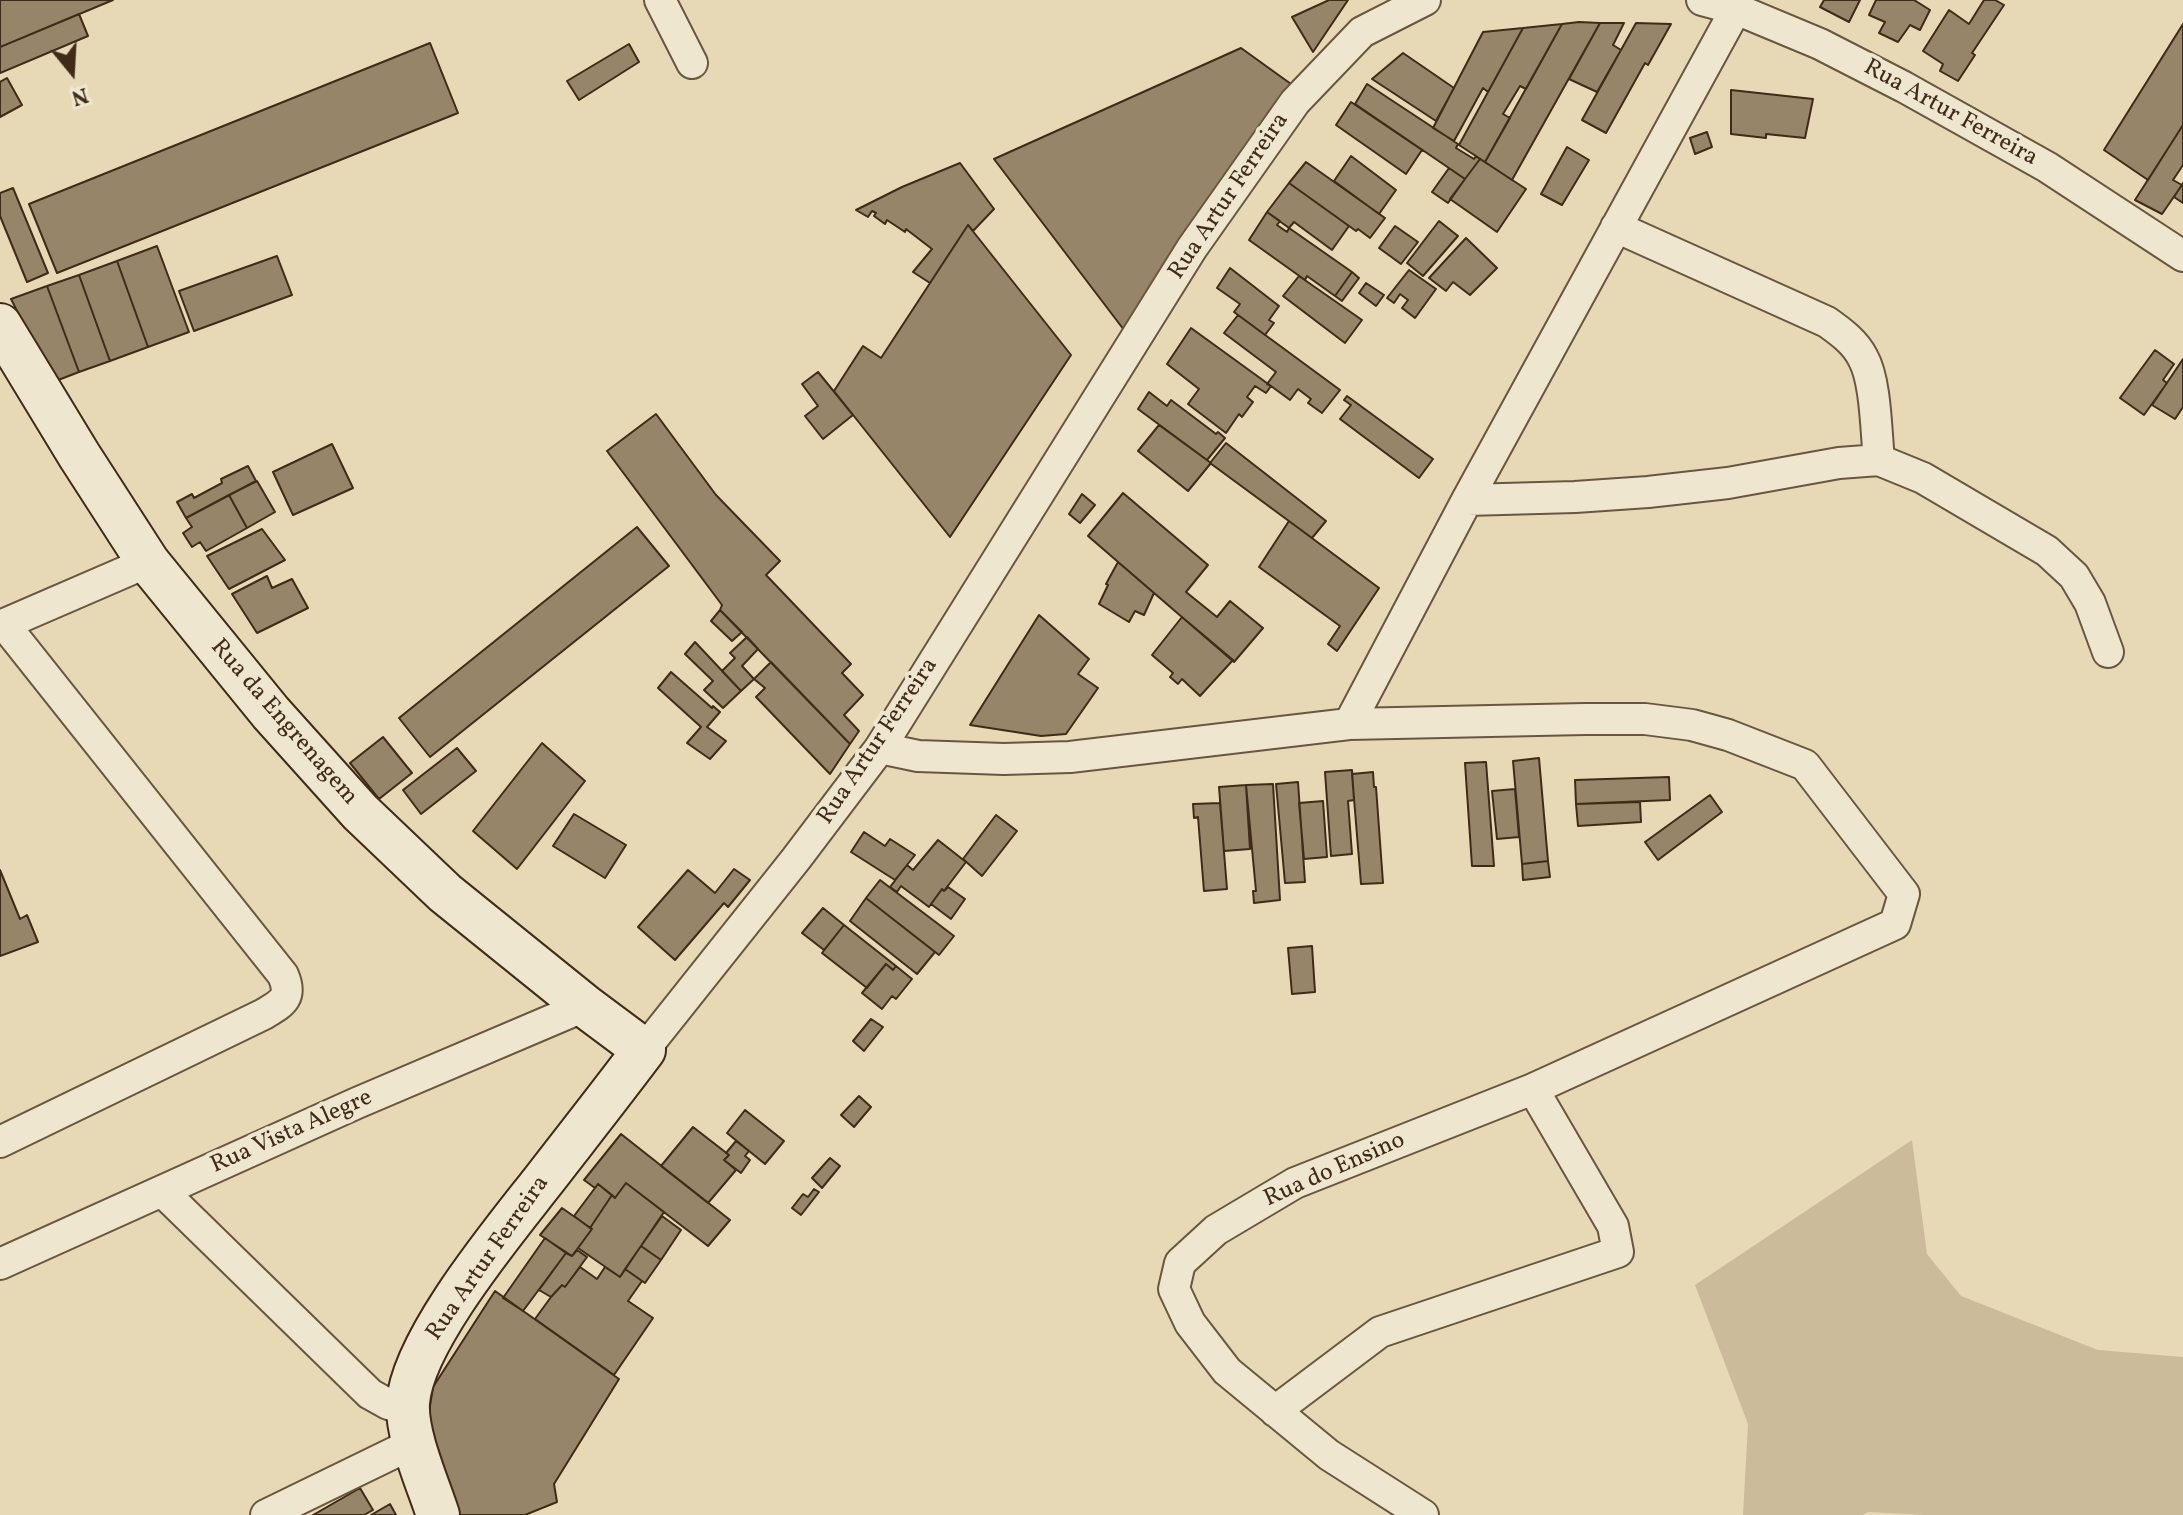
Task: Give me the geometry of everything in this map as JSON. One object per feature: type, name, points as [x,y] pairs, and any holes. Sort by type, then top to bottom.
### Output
[{"type":"street","points":[[660,0],[692,63]]},
{"type":"street","name":"Rua Artur Ferreira","points":[[411,1425],[410,1390],[423,1355],[490,1249],[880,748],[1192,248],[1295,102],[1362,32],[1425,0]]},
{"type":"street","name":"Rua Artur Ferreira","points":[[1702,0],[1736,9],[1820,44],[1904,87],[2047,167],[2183,256]]},
{"type":"street","points":[[880,748],[932,757],[1070,757],[1349,724],[1467,500],[1736,9]]},
{"type":"street","points":[[1616,227],[1827,322],[1848,337],[1864,358],[1870,377],[1879,460]]},
{"type":"street","name":"Rua da Engrenagem","points":[[0,325],[148,562],[271,713],[360,812],[445,893],[644,1050]]},
{"type":"street","points":[[1467,500],[1648,492],[1728,483],[1839,463],[1879,460],[1923,478],[2047,551],[2074,576],[2090,603],[2108,652]]},
{"type":"street","points":[[0,1142],[264,1014],[280,1005],[286,997],[287,985],[283,975],[2,625],[148,562]]},
{"type":"street","name":"Rua do Ensino","points":[[1349,724],[1645,719],[1692,725],[1728,735],[1805,765],[1904,894],[1895,924],[1533,1089],[1295,1183],[1216,1230],[1180,1263],[1174,1289],[1190,1323],[1227,1371],[1329,1455],[1423,1515]]},
{"type":"street","name":"Rua Vista Alegre","points":[[0,1264],[357,1103],[585,1006]]},
{"type":"street","points":[[1275,1411],[1380,1332],[1618,1252],[1613,1226],[1533,1089]]},
{"type":"street","points":[[162,1191],[370,1394],[388,1404],[411,1425],[438,1515]]},
{"type":"street","points":[[266,1515],[411,1425]]},
{"type":"shaded area","points":[[1912,1140],[1927,1254],[1961,1296],[2098,1350],[2183,1357],[2183,1515],[1925,1515],[1868,1512],[1863,1515],[1743,1515],[1748,1424],[1695,1285]]},
{"type":"building","points":[[0,0],[113,0],[0,47]]},
{"type":"building","points":[[1329,0],[1348,0],[1313,52],[1292,17]]},
{"type":"building","points":[[1824,0],[1860,0],[1849,22],[1820,7]]},
{"type":"building","points":[[1876,0],[1914,0],[1930,10],[1920,30],[1910,25],[1898,42],[1879,33],[1885,22],[1869,15]]},
{"type":"building","points":[[1984,0],[1995,0],[2004,5],[1972,53],[1975,55],[1958,81],[1940,71],[1943,64],[1923,51],[1949,10],[1969,24]]},
{"type":"building","points":[[79,14],[88,36],[0,73],[0,47]]},
{"type":"building","points":[[1600,23],[1512,180],[1485,162],[1562,24]]},
{"type":"building","points":[[1600,23],[1624,23],[1613,45],[1621,50],[1597,92],[1569,79]]},
{"type":"building","points":[[1636,23],[1671,24],[1606,133],[1582,120]]},
{"type":"building","points":[[1562,24],[1526,89],[1520,86],[1503,114],[1510,118],[1485,162],[1459,145],[1523,28]]},
{"type":"building","points":[[2183,24],[2183,125],[2148,180],[2104,150]]},
{"type":"building","points":[[1523,28],[1488,92],[1483,88],[1454,141],[1433,128],[1483,32]]},
{"type":"building","points":[[430,43],[458,113],[57,273],[29,204]]},
{"type":"building","points":[[629,44],[639,62],[579,100],[567,81]]},
{"type":"building","points":[[1241,48],[1291,84],[1124,330],[994,159]]},
{"type":"building","points":[[1403,53],[1454,88],[1436,121],[1372,79]]},
{"type":"building","points":[[7,78],[22,105],[0,117],[0,82]]},
{"type":"building","points":[[1367,84],[1458,144],[1456,148],[1474,159],[1476,156],[1480,159],[1465,179],[1355,104]]},
{"type":"building","points":[[1731,90],[1813,99],[1805,138],[1731,134]]},
{"type":"building","points":[[1351,102],[1422,150],[1406,174],[1336,125]]},
{"type":"building","points":[[2183,125],[2183,165],[2173,180],[2182,185],[2162,214],[2135,200]]},
{"type":"building","points":[[1707,132],[1712,147],[1695,154],[1690,138]]},
{"type":"building","points":[[1567,147],[1589,160],[1562,205],[1541,194]]},
{"type":"building","points":[[1351,156],[1396,190],[1379,214],[1334,181]]},
{"type":"building","points":[[1480,159],[1526,189],[1497,232],[1450,199]]},
{"type":"building","points":[[1306,162],[1385,218],[1370,238],[1289,183]]},
{"type":"building","points":[[960,163],[994,209],[973,231],[968,225],[930,283],[913,272],[932,249],[906,229],[905,232],[887,220],[885,224],[874,216],[876,213],[872,211],[868,217],[856,210]]},
{"type":"building","points":[[1449,168],[1465,179],[1448,203],[1432,192]]},
{"type":"building","points":[[1289,183],[1349,226],[1332,250],[1294,222],[1289,228],[1267,212]]},
{"type":"building","points":[[2183,183],[2183,203],[2174,197]]},
{"type":"building","points":[[13,188],[48,273],[27,282],[0,216],[0,193]]},
{"type":"building","points":[[1267,212],[1280,221],[1277,225],[1287,232],[1289,228],[1352,272],[1335,296],[1307,276],[1305,280],[1249,240]]},
{"type":"building","points":[[1439,221],[1458,236],[1423,276],[1407,263]]},
{"type":"building","points":[[968,225],[1071,355],[950,537],[834,391],[863,346],[881,358]]},
{"type":"building","points":[[1395,226],[1418,242],[1401,264],[1379,248]]},
{"type":"building","points":[[1466,238],[1497,268],[1470,295],[1453,282],[1446,291],[1429,278]]},
{"type":"building","points":[[157,246],[189,332],[148,347],[117,261]]},
{"type":"building","points":[[277,256],[292,295],[194,331],[179,291]]},
{"type":"building","points":[[117,261],[148,347],[110,361],[79,275]]},
{"type":"building","points":[[1230,268],[1279,306],[1269,320],[1274,323],[1265,335],[1234,312],[1240,304],[1217,288]]},
{"type":"building","points":[[1409,270],[1436,289],[1415,318],[1402,308],[1408,300],[1400,294],[1394,303],[1387,298]]},
{"type":"building","points":[[1352,272],[1359,278],[1342,301],[1335,296]]},
{"type":"building","points":[[79,275],[110,361],[79,372],[47,286]]},
{"type":"building","points":[[1299,276],[1362,320],[1345,343],[1283,296]]},
{"type":"building","points":[[1366,283],[1384,295],[1376,306],[1359,293]]},
{"type":"building","points":[[47,286],[79,372],[53,382],[11,299]]},
{"type":"building","points":[[1238,315],[1340,390],[1322,413],[1308,403],[1311,399],[1298,389],[1290,400],[1267,384],[1276,372],[1224,333]]},
{"type":"building","points":[[1191,328],[1271,386],[1266,393],[1255,386],[1247,397],[1253,402],[1242,417],[1239,414],[1226,433],[1188,404],[1199,389],[1167,364]]},
{"type":"building","points":[[2155,350],[2174,364],[2163,380],[2167,383],[2144,415],[2120,398]]},
{"type":"building","points":[[2183,359],[2183,407],[2175,419],[2152,405]]},
{"type":"building","points":[[818,372],[853,415],[823,439],[805,416],[818,406],[802,384]]},
{"type":"building","points":[[1149,392],[1167,406],[1171,400],[1225,438],[1207,460],[1138,409]]},
{"type":"building","points":[[1347,396],[1433,459],[1419,478],[1340,419],[1351,405],[1344,400]]},
{"type":"building","points":[[656,414],[716,495],[780,561],[766,575],[851,664],[842,673],[863,695],[844,715],[859,731],[850,744],[720,610],[722,605],[607,451]]},
{"type":"building","points":[[1159,425],[1211,463],[1188,491],[1138,451]]},
{"type":"building","points":[[1226,443],[1326,521],[1312,538],[1210,463]]},
{"type":"building","points":[[332,444],[353,488],[293,515],[273,472]]},
{"type":"building","points":[[248,466],[256,481],[186,518],[177,502],[192,494],[194,498],[222,483],[221,479]]},
{"type":"building","points":[[257,481],[275,512],[247,528],[229,495]]},
{"type":"building","points":[[1123,493],[1208,565],[1186,592],[1217,617],[1230,601],[1263,628],[1234,662],[1088,536]]},
{"type":"building","points":[[1082,494],[1095,505],[1080,523],[1069,514]]},
{"type":"building","points":[[229,495],[247,528],[206,551],[200,542],[192,547],[183,533],[192,527],[186,518]]},
{"type":"building","points":[[1289,521],[1379,588],[1337,651],[1328,644],[1340,626],[1259,567]]},
{"type":"building","points":[[637,527],[669,566],[430,757],[399,718]]},
{"type":"building","points":[[262,529],[285,560],[229,589],[207,556]]},
{"type":"building","points":[[1118,562],[1154,593],[1144,615],[1135,611],[1129,622],[1099,604]]},
{"type":"building","points":[[267,576],[272,588],[292,579],[308,608],[257,633],[232,594]]},
{"type":"building","points":[[720,610],[742,632],[732,641],[711,621]]},
{"type":"building","points":[[1039,615],[1089,659],[1078,674],[1098,688],[1066,734],[1041,736],[970,725]]},
{"type":"building","points":[[1182,617],[1233,660],[1200,696],[1182,679],[1178,684],[1170,677],[1173,673],[1152,655]]},
{"type":"building","points":[[747,637],[758,649],[742,666],[754,679],[741,691],[722,671],[735,658],[730,653]]},
{"type":"building","points":[[695,642],[741,691],[723,708],[704,690],[713,681],[685,654]]},
{"type":"building","points":[[771,662],[850,744],[830,774],[756,697],[765,688],[754,679]]},
{"type":"building","points":[[671,672],[720,712],[707,727],[726,741],[710,759],[687,743],[701,727],[658,688]]},
{"type":"building","points":[[383,737],[412,773],[379,799],[350,763]]},
{"type":"building","points":[[542,743],[585,781],[517,869],[473,831]]},
{"type":"building","points":[[457,748],[476,771],[421,814],[403,790]]},
{"type":"building","points":[[1539,758],[1548,861],[1522,864],[1513,761]]},
{"type":"building","points":[[1486,762],[1494,866],[1472,866],[1465,763]]},
{"type":"building","points":[[1352,770],[1354,800],[1348,801],[1352,854],[1331,856],[1325,772]]},
{"type":"building","points":[[1373,772],[1383,883],[1361,884],[1352,774]]},
{"type":"building","points":[[1669,777],[1670,800],[1576,804],[1575,780]]},
{"type":"building","points":[[1298,782],[1305,882],[1285,883],[1276,784]]},
{"type":"building","points":[[1273,784],[1280,900],[1254,903],[1253,891],[1256,891],[1246,785]]},
{"type":"building","points":[[1246,785],[1250,849],[1224,851],[1219,787]]},
{"type":"building","points":[[1515,789],[1519,837],[1497,839],[1492,791]]},
{"type":"building","points":[[1710,795],[1722,812],[1658,860],[1645,842]]},
{"type":"building","points":[[1323,801],[1327,857],[1304,859],[1299,803]]},
{"type":"building","points":[[1640,802],[1641,822],[1578,826],[1576,804]]},
{"type":"building","points":[[1220,803],[1227,889],[1204,891],[1198,817],[1194,818],[1193,804]]},
{"type":"building","points":[[574,814],[626,845],[605,878],[553,846]]},
{"type":"building","points":[[996,815],[1017,831],[982,876],[963,859]]},
{"type":"building","points":[[864,832],[885,846],[890,839],[915,855],[895,880],[851,852]]},
{"type":"building","points":[[938,840],[966,862],[929,907],[901,886],[897,892],[890,887],[907,865],[913,870]]},
{"type":"building","points":[[1548,861],[1550,877],[1523,880],[1522,864]]},
{"type":"building","points":[[734,869],[750,880],[728,907],[724,903],[675,960],[638,927],[688,870],[715,893]]},
{"type":"building","points":[[0,870],[20,919],[27,915],[38,942],[0,956]]},
{"type":"building","points":[[880,880],[954,936],[939,955],[866,898]]},
{"type":"building","points":[[948,887],[965,899],[951,919],[931,904],[942,889],[944,891]]},
{"type":"building","points":[[866,898],[935,952],[917,974],[850,921]]},
{"type":"building","points":[[823,908],[844,925],[824,950],[802,933]]},
{"type":"building","points":[[844,925],[896,966],[893,970],[886,964],[867,988],[822,953]]},
{"type":"building","points":[[1312,946],[1315,992],[1292,994],[1288,948]]},
{"type":"building","points":[[886,964],[893,970],[896,966],[912,979],[896,999],[892,996],[882,1009],[862,993]]},
{"type":"building","points":[[871,1019],[883,1027],[864,1051],[853,1041]]},
{"type":"building","points":[[859,1096],[871,1107],[854,1127],[841,1115]]},
{"type":"building","points":[[745,1110],[784,1141],[765,1164],[727,1133]]},
{"type":"building","points":[[693,1127],[729,1155],[724,1160],[736,1170],[708,1203],[661,1166]]},
{"type":"building","points":[[621,1134],[730,1220],[708,1246],[626,1183],[615,1198],[598,1184],[595,1188],[584,1180]]},
{"type":"building","points":[[736,1141],[749,1151],[745,1156],[750,1160],[741,1173],[724,1160]]},
{"type":"building","points":[[830,1158],[840,1166],[822,1188],[812,1178]]},
{"type":"building","points":[[626,1183],[664,1212],[620,1277],[578,1248],[612,1195],[615,1198]]},
{"type":"building","points":[[598,1184],[612,1195],[590,1228],[574,1216]]},
{"type":"building","points":[[814,1189],[819,1192],[801,1215],[792,1208],[803,1194],[808,1197]]},
{"type":"building","points":[[562,1208],[592,1229],[572,1256],[540,1235]]},
{"type":"building","points":[[662,1216],[681,1230],[661,1260],[641,1246]]},
{"type":"building","points":[[545,1238],[566,1253],[523,1311],[503,1298]]},
{"type":"building","points":[[641,1246],[661,1260],[645,1283],[625,1269]]},
{"type":"building","points":[[577,1250],[587,1257],[565,1287],[562,1285],[551,1297],[539,1290],[566,1253],[572,1256]]},
{"type":"building","points":[[580,1267],[597,1279],[605,1267],[620,1277],[625,1269],[642,1281],[628,1301],[653,1318],[614,1375],[535,1319]]},
{"type":"building","points":[[495,1291],[619,1379],[554,1484],[557,1502],[525,1515],[452,1515],[427,1424],[433,1387]]},
{"type":"building","points":[[360,1488],[373,1510],[364,1515],[313,1515]]},
{"type":"building","points":[[390,1504],[396,1515],[371,1515]]}]
